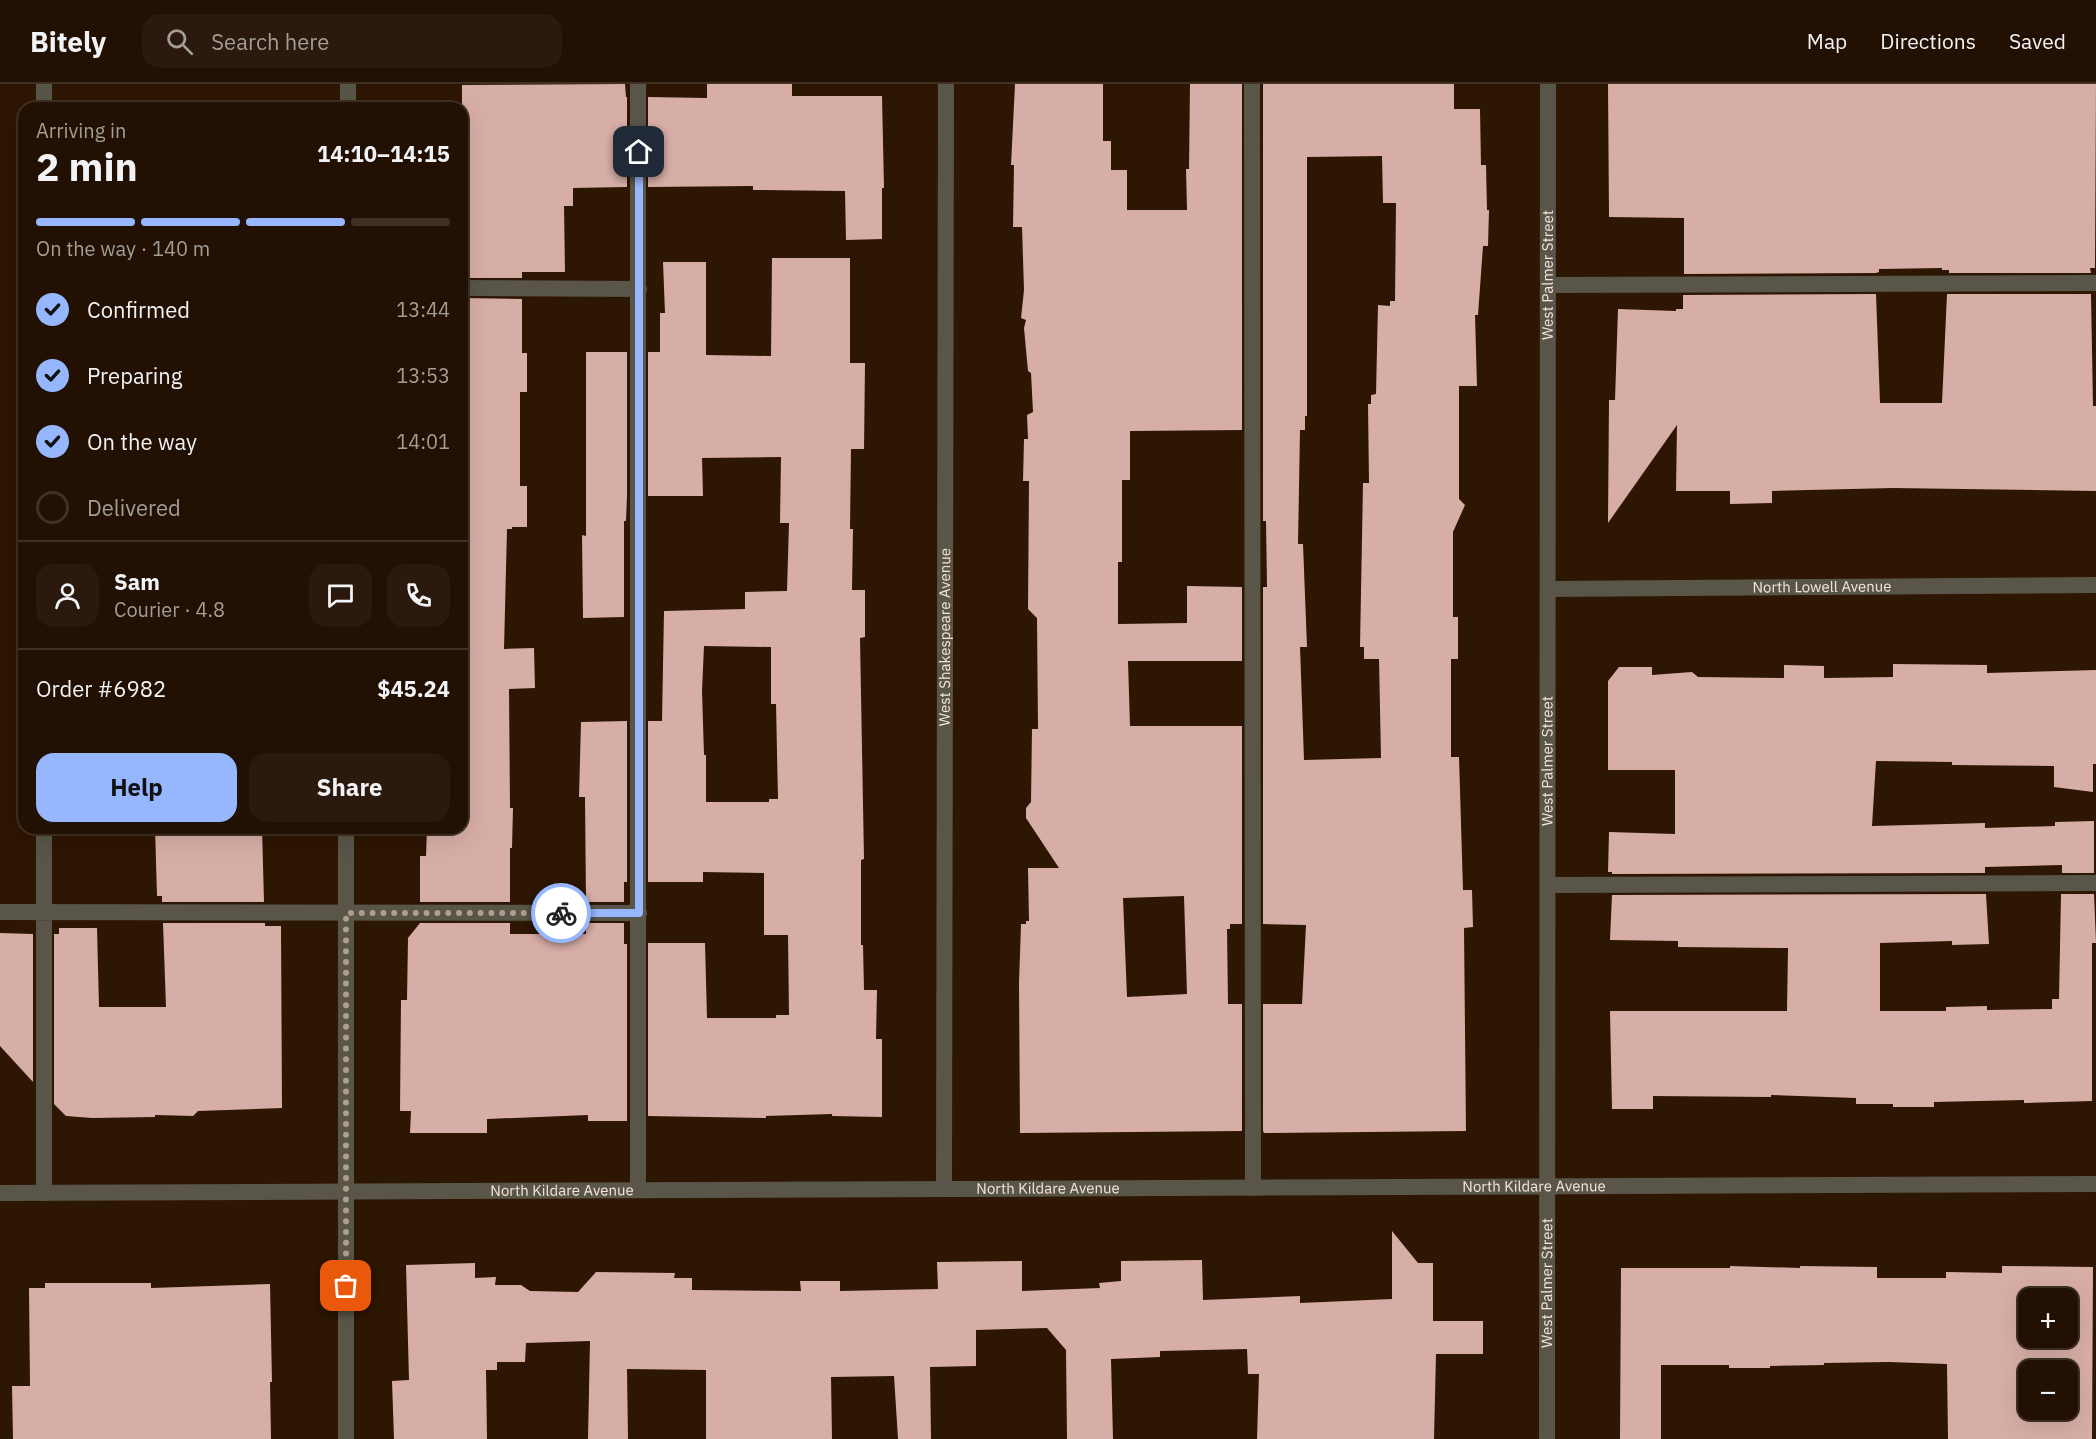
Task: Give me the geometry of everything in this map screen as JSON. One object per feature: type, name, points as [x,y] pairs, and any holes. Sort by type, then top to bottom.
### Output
[{"type":"street","points":[[44,84],[44,102]]},
{"type":"street","points":[[348,84],[348,102]]},
{"type":"street","points":[[638,84],[638,1190]]},
{"type":"street","name":"West Shakespeare Avenue","points":[[945,84],[945,1189]]},
{"type":"street","points":[[1252,84],[1253,1188]]},
{"type":"street","name":"West Palmer Street","points":[[1547,1439],[1548,84]]},
{"type":"street","points":[[1548,285],[2096,283]]},
{"type":"street","points":[[468,288],[639,289]]},
{"type":"street","name":"North Lowell Avenue","points":[[1548,589],[2096,585]]},
{"type":"street","points":[[44,834],[44,1193]]},
{"type":"street","points":[[346,834],[346,1439]]},
{"type":"street","points":[[1548,885],[2096,883]]},
{"type":"street","points":[[0,912],[639,913]]},
{"type":"street","name":"North Kildare Avenue","points":[[0,1193],[2096,1184]]},
{"type":"building","points":[[625,84],[627,187],[573,188],[573,206],[564,206],[565,272],[522,272],[522,278],[468,278],[468,102],[462,102],[462,85]]},
{"type":"building","points":[[707,84],[792,84],[792,96],[882,96],[884,188],[882,188],[882,239],[846,240],[845,191],[753,190],[753,186],[648,187],[648,97],[707,98]]},
{"type":"building","points":[[1015,84],[1103,84],[1103,141],[1111,141],[1111,170],[1127,170],[1127,210],[1187,210],[1186,169],[1189,169],[1190,84],[1242,84],[1242,430],[1130,431],[1130,480],[1122,480],[1122,562],[1118,562],[1118,624],[1187,623],[1187,586],[1242,587],[1242,661],[1128,661],[1130,726],[1242,726],[1242,924],[1230,924],[1230,929],[1227,929],[1228,1004],[1242,1004],[1242,1131],[1020,1133],[1019,983],[1021,924],[1029,921],[1028,868],[1059,868],[1026,818],[1026,808],[1031,802],[1032,729],[1038,729],[1037,618],[1028,609],[1029,481],[1023,481],[1024,439],[1028,439],[1027,415],[1033,412],[1031,373],[1028,371],[1024,328],[1026,320],[1021,318],[1024,290],[1022,227],[1013,227],[1014,165],[1011,165]],"holes":[[[1184,896],[1187,994],[1127,997],[1123,898]]]},
{"type":"building","points":[[1263,84],[1454,84],[1454,109],[1480,109],[1481,165],[1486,165],[1487,210],[1489,210],[1488,246],[1483,246],[1478,315],[1475,315],[1477,386],[1459,386],[1459,499],[1465,505],[1453,532],[1453,617],[1458,617],[1458,659],[1451,659],[1451,757],[1459,757],[1463,890],[1472,890],[1473,927],[1464,928],[1466,1131],[1264,1133],[1263,1131],[1263,1004],[1302,1004],[1306,925],[1263,924],[1263,587],[1267,587],[1266,521],[1263,521]],"holes":[[[1382,156],[1383,203],[1396,203],[1395,301],[1390,301],[1390,306],[1378,305],[1376,394],[1371,395],[1371,404],[1368,404],[1369,483],[1363,483],[1360,647],[1364,647],[1364,659],[1379,659],[1381,758],[1304,760],[1300,647],[1307,647],[1303,544],[1298,544],[1300,430],[1305,430],[1305,416],[1307,416],[1307,157]]]},
{"type":"building","points":[[1608,84],[2096,84],[2095,268],[2090,268],[2091,273],[1949,273],[1949,270],[1942,270],[1942,268],[1879,269],[1876,273],[1684,274],[1684,218],[1609,217]]},
{"type":"building","points":[[772,258],[850,258],[850,363],[865,363],[864,449],[851,449],[850,529],[853,529],[852,590],[865,590],[865,637],[860,638],[864,859],[861,860],[861,945],[863,945],[864,990],[877,990],[876,1039],[882,1039],[882,1117],[832,1116],[832,1114],[766,1116],[766,1118],[648,1116],[648,943],[705,943],[707,1018],[776,1018],[776,1015],[789,1015],[788,935],[764,935],[764,873],[703,872],[703,882],[648,882],[648,721],[662,721],[664,611],[745,609],[745,592],[787,591],[789,523],[780,523],[781,457],[702,458],[703,496],[648,496],[648,352],[660,352],[660,313],[665,313],[663,262],[706,262],[706,355],[771,356]],"holes":[[[704,646],[771,647],[771,704],[776,704],[778,799],[769,799],[769,802],[706,802],[702,691]]]},
{"type":"building","points":[[1876,294],[1880,403],[1942,403],[1947,294],[2091,294],[2093,406],[2096,406],[2096,491],[1893,488],[1772,491],[1772,503],[1730,504],[1730,491],[1676,491],[1677,425],[1608,523],[1609,400],[1615,400],[1618,309],[1676,311],[1676,309],[1683,309],[1683,295]]},
{"type":"building","points":[[468,298],[522,299],[522,353],[527,353],[527,392],[520,392],[520,486],[527,486],[527,527],[507,529],[504,649],[534,648],[535,688],[509,689],[510,808],[513,808],[510,902],[420,902],[420,856],[426,856],[427,834],[468,834]]},
{"type":"building","points":[[586,352],[627,352],[624,617],[583,618],[582,535],[586,536]]},
{"type":"building","points":[[1893,664],[1987,665],[1987,673],[2096,670],[2096,764],[2093,764],[2093,792],[2054,787],[2054,766],[1952,765],[1952,762],[1876,761],[1872,826],[1985,823],[1985,828],[2055,826],[2055,822],[2094,821],[2094,873],[2062,873],[2062,865],[1985,867],[1985,873],[1612,874],[1608,872],[1609,832],[1675,834],[1675,770],[1608,770],[1608,681],[1619,667],[1652,667],[1652,675],[1692,672],[1698,677],[1784,678],[1784,665],[1824,666],[1824,678],[1893,677]]},
{"type":"building","points":[[627,721],[627,882],[624,882],[624,902],[586,902],[585,797],[579,797],[581,722]]},
{"type":"building","points":[[155,834],[262,834],[264,902],[162,902],[162,896],[157,896]]},
{"type":"building","points":[[1986,894],[1989,944],[1952,945],[1952,941],[1880,943],[1880,1011],[1946,1011],[1946,1007],[1987,1006],[1987,1010],[2052,1009],[2052,999],[2059,999],[2061,894],[2094,894],[2096,943],[2092,943],[2092,1101],[1934,1102],[1934,1107],[1893,1107],[1893,1104],[1856,1104],[1856,1098],[1771,1095],[1771,1097],[1653,1096],[1653,1109],[1612,1109],[1610,1011],[1787,1011],[1788,948],[1678,947],[1678,941],[1610,940],[1612,895]]},
{"type":"building","points":[[163,923],[265,923],[265,926],[281,926],[282,1108],[198,1111],[193,1116],[92,1118],[66,1116],[54,1104],[54,934],[59,934],[59,928],[97,928],[99,1007],[166,1007]]},
{"type":"building","points":[[420,923],[510,923],[510,934],[586,934],[586,923],[624,923],[624,944],[627,944],[627,1121],[588,1121],[588,1115],[487,1119],[487,1133],[410,1133],[411,1111],[400,1111],[401,1000],[407,1000],[408,938]]},
{"type":"building","points":[[0,933],[33,934],[33,1082],[0,1046]]},
{"type":"building","points":[[1392,1231],[1418,1263],[1433,1263],[1433,1321],[1483,1321],[1483,1354],[1436,1354],[1434,1439],[1257,1439],[1259,1374],[1248,1374],[1247,1349],[1160,1351],[1160,1357],[1111,1359],[1113,1439],[1067,1439],[1066,1350],[1047,1328],[976,1330],[976,1366],[930,1367],[931,1439],[898,1439],[894,1376],[831,1377],[832,1439],[706,1439],[706,1370],[627,1369],[628,1439],[588,1439],[590,1341],[526,1343],[525,1362],[497,1362],[497,1370],[486,1370],[487,1439],[394,1439],[392,1381],[409,1380],[406,1265],[475,1263],[475,1278],[496,1277],[495,1285],[521,1285],[530,1291],[578,1292],[596,1272],[675,1273],[674,1278],[692,1278],[692,1290],[801,1291],[800,1281],[840,1281],[840,1291],[938,1289],[937,1262],[1022,1261],[1022,1291],[1100,1288],[1099,1283],[1121,1281],[1121,1261],[1202,1260],[1203,1300],[1300,1296],[1300,1303],[1392,1299]]},
{"type":"building","points":[[2002,1266],[2093,1267],[2092,1439],[1948,1439],[1947,1364],[1888,1362],[1824,1363],[1824,1365],[1770,1366],[1770,1368],[1729,1368],[1729,1365],[1661,1365],[1661,1439],[1620,1439],[1621,1268],[1877,1267],[1877,1278],[1946,1278],[1946,1272],[2002,1273]]},
{"type":"building","points":[[45,1283],[151,1283],[151,1288],[270,1284],[271,1439],[13,1439],[12,1386],[30,1386],[29,1288],[45,1288]]},
{"type":"way so far","points":[[346,1286],[346,913],[561,913]]},
{"type":"route","points":[[561,913],[639,913],[639,152]]}]
